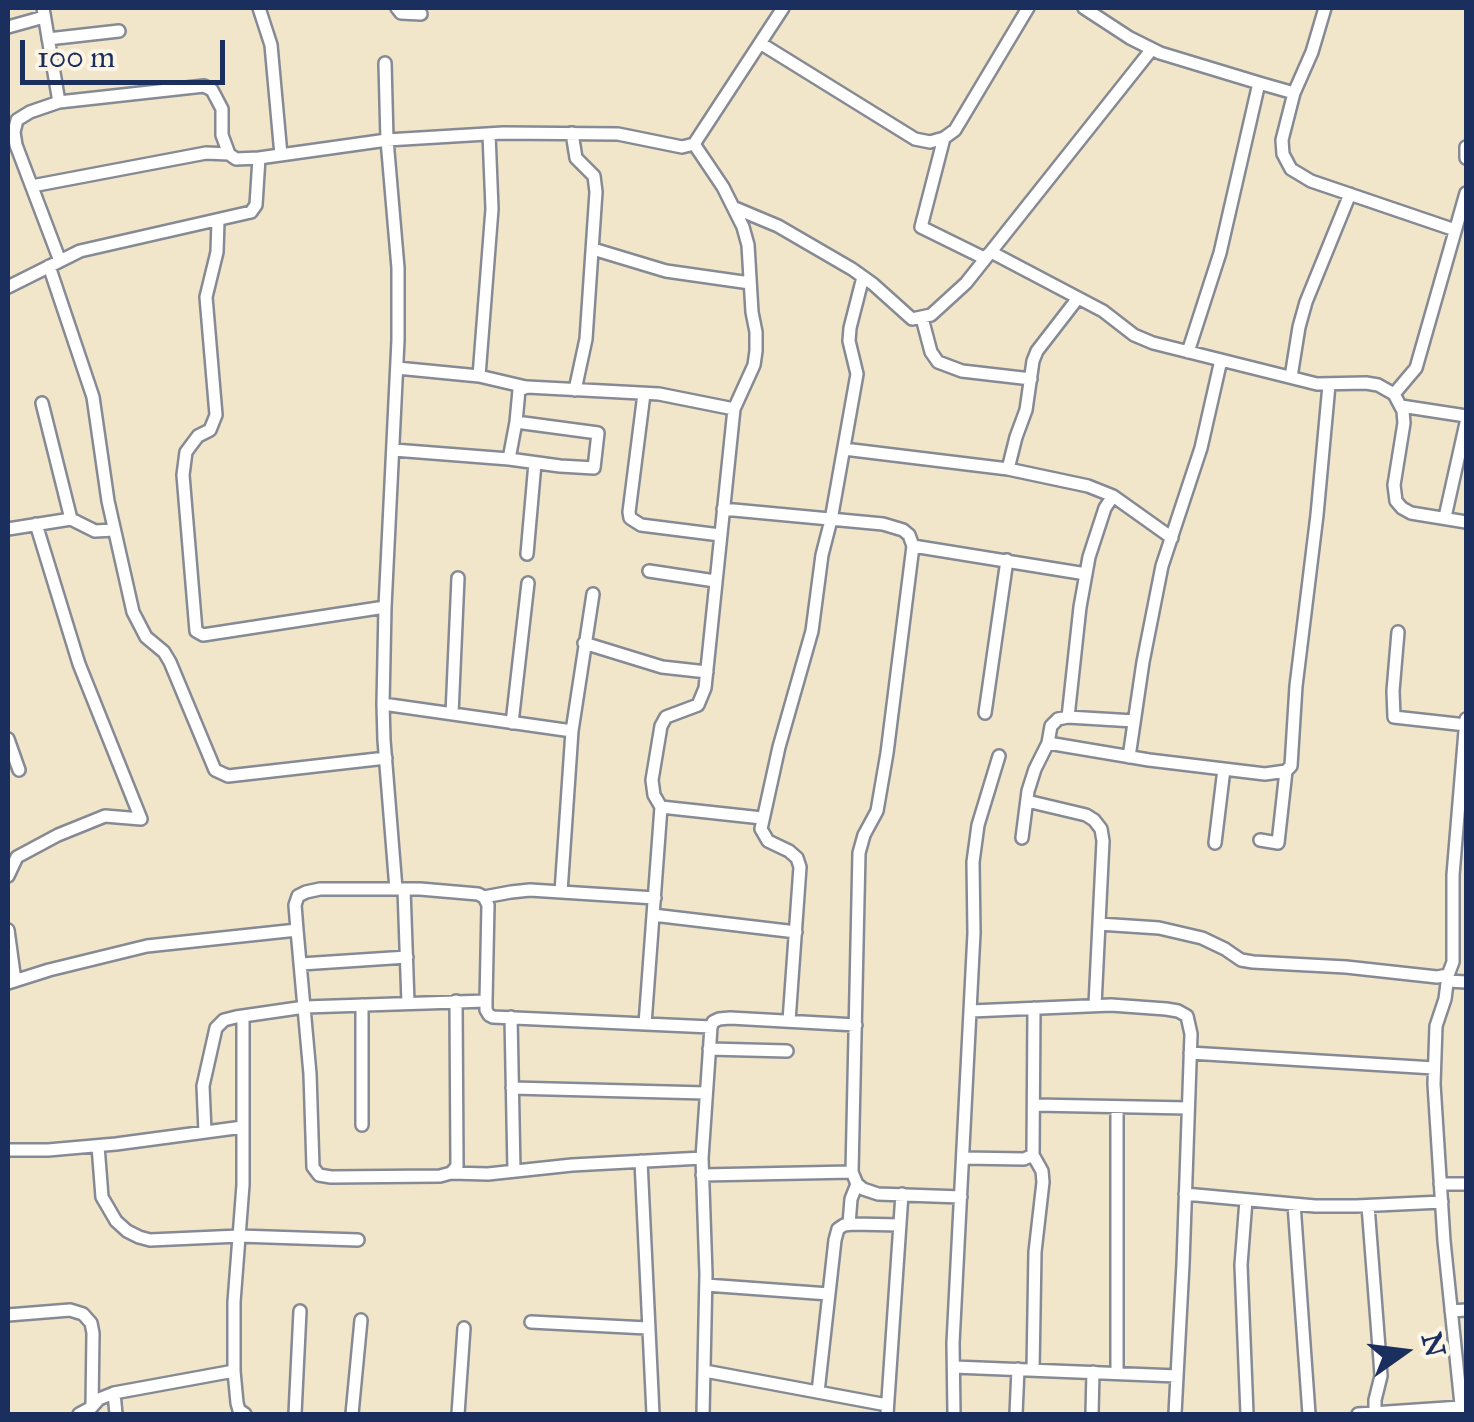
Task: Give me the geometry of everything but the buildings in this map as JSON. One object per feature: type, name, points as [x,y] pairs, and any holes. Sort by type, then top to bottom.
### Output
[{"type":"street","points":[[259,8],[272,45],[281,154]]},
{"type":"street","points":[[397,8],[401,13],[421,14]]},
{"type":"street","points":[[32,186],[206,153],[229,154],[236,159],[259,158],[387,140],[489,134],[618,134],[682,147],[694,144],[782,8]]},
{"type":"street","points":[[760,43],[915,139],[930,142],[955,130],[1028,8]]},
{"type":"street","points":[[1084,8],[1152,49],[1294,92]]},
{"type":"street","points":[[1325,8],[1312,52],[1294,92],[1282,154],[1291,169],[1311,181],[1455,230]]},
{"type":"street","points":[[8,26],[44,12],[59,102]]},
{"type":"street","points":[[48,39],[119,31]]},
{"type":"street","points":[[734,208],[778,226],[863,277],[912,319],[931,315],[966,283],[1152,49]]},
{"type":"street","points":[[385,63],[398,268],[383,704],[408,1003]]},
{"type":"street","points":[[1188,352],[1220,253],[1259,83]]},
{"type":"street","points":[[229,154],[222,135],[222,110],[212,90],[204,86],[59,102],[30,112],[11,127],[93,397],[114,530],[132,612],[146,636],[170,662],[215,770],[228,776],[386,758]]},
{"type":"street","points":[[572,133],[576,158],[594,176],[586,339],[575,390]]},
{"type":"street","points":[[479,376],[492,209],[489,134]]},
{"type":"street","points":[[944,138],[921,228],[984,258],[991,252]]},
{"type":"street","points":[[645,1024],[661,806],[654,795],[652,780],[666,717],[698,704],[703,698],[734,408],[754,365],[756,351],[744,226],[694,144]]},
{"type":"street","points":[[1466,147],[1466,158]]},
{"type":"street","points":[[8,287],[80,251],[251,212],[256,206],[259,158]]},
{"type":"street","points":[[1394,394],[1416,368],[1466,193]]},
{"type":"street","points":[[1290,377],[1306,302],[1350,194]]},
{"type":"street","points":[[218,221],[217,252],[206,296],[216,415],[210,430],[186,452],[182,475],[196,631],[203,634],[385,607]]},
{"type":"street","points":[[593,249],[666,272],[750,283]]},
{"type":"street","points":[[991,252],[1153,343],[1329,385],[1378,385],[1394,394],[1402,406],[1404,423],[1394,485],[1396,501],[1411,512],[1466,522]]},
{"type":"street","points":[[790,1021],[800,867],[789,851],[763,836],[762,818],[812,631],[822,556],[857,374],[849,340],[863,277]]},
{"type":"street","points":[[1008,469],[1026,410],[1037,350],[1078,298]]},
{"type":"street","points":[[922,318],[931,352],[938,362],[962,371],[1031,378]]},
{"type":"street","points":[[1130,757],[1162,566],[1201,448],[1221,360]]},
{"type":"street","points":[[397,368],[479,376],[527,387],[658,394],[734,408]]},
{"type":"street","points":[[1260,840],[1278,843],[1286,772],[1291,766],[1329,385]]},
{"type":"street","points":[[508,459],[519,390],[527,387]]},
{"type":"street","points":[[644,394],[630,518],[641,525],[720,535]]},
{"type":"street","points":[[42,403],[71,519]]},
{"type":"street","points":[[1402,406],[1466,420],[1444,517]]},
{"type":"street","points":[[394,450],[594,468],[598,433],[516,422]]},
{"type":"street","points":[[844,448],[1008,469],[1088,486],[1113,496],[1172,538]]},
{"type":"street","points":[[527,554],[536,463]]},
{"type":"street","points":[[1068,717],[1086,574],[1094,538],[1113,496]]},
{"type":"street","points":[[723,508],[897,528],[909,534],[913,546],[894,706],[876,811],[859,853],[855,1178],[849,1224]]},
{"type":"street","points":[[8,529],[71,519],[95,531],[114,530]]},
{"type":"street","points":[[8,876],[18,857],[58,835],[105,816],[141,818],[80,664],[36,524]]},
{"type":"street","points":[[913,546],[1086,574]]},
{"type":"street","points":[[986,713],[1007,560]]},
{"type":"street","points":[[650,571],[715,581]]},
{"type":"street","points":[[452,714],[458,578]]},
{"type":"street","points":[[512,723],[528,583]]},
{"type":"street","points":[[561,892],[572,732],[593,594]]},
{"type":"street","points":[[1358,1414],[1462,1411],[1450,1310],[1434,1068],[1436,1026],[1453,962],[1466,722],[1394,718],[1398,632]]},
{"type":"street","points":[[584,643],[662,666],[707,672]]},
{"type":"street","points":[[383,704],[572,732]]},
{"type":"street","points":[[1022,838],[1031,780],[1052,726],[1068,717],[1134,721]]},
{"type":"street","points":[[8,738],[19,770]]},
{"type":"street","points":[[1048,743],[1265,774],[1286,772]]},
{"type":"street","points":[[954,1414],[953,1343],[974,933],[972,862],[978,826],[999,756]]},
{"type":"street","points":[[1215,843],[1224,769]]},
{"type":"street","points":[[1027,801],[1086,815],[1101,829],[1094,1005]]},
{"type":"street","points":[[661,806],[762,818]]},
{"type":"street","points":[[702,1158],[488,1174],[319,1175],[313,1167],[310,1074],[295,905],[298,896],[320,889],[478,894],[488,905],[489,1014],[711,1027]]},
{"type":"street","points":[[484,898],[511,892],[561,892],[655,898]]},
{"type":"street","points":[[653,915],[796,932]]},
{"type":"street","points":[[1099,924],[1158,928],[1202,938],[1240,960],[1346,967],[1466,982]]},
{"type":"street","points":[[8,930],[11,982],[148,946],[297,930]]},
{"type":"street","points":[[301,964],[406,958]]},
{"type":"street","points":[[205,1132],[203,1086],[216,1028],[224,1020],[305,1006],[486,1000]]},
{"type":"street","points":[[451,1173],[458,1166],[456,1002]]},
{"type":"street","points":[[362,1005],[362,1126]]},
{"type":"street","points":[[971,1012],[1094,1005],[1178,1011],[1186,1016],[1190,1024],[1190,1054],[1175,1414]]},
{"type":"street","points":[[1033,1370],[1034,1252],[1043,1182],[1033,1155],[1034,1008]]},
{"type":"street","points":[[243,1016],[243,1184],[234,1302],[234,1371],[239,1410],[244,1414]]},
{"type":"street","points":[[511,1018],[514,1171]]},
{"type":"street","points":[[703,1414],[706,1285],[702,1158],[711,1027],[719,1019],[730,1018],[856,1025]]},
{"type":"street","points":[[709,1049],[787,1051]]},
{"type":"street","points":[[1190,1054],[1434,1068]]},
{"type":"street","points":[[512,1088],[706,1093]]},
{"type":"street","points":[[1034,1105],[1188,1108]]},
{"type":"street","points":[[1117,1107],[1117,1374]]},
{"type":"street","points":[[8,1150],[98,1146],[243,1127]]},
{"type":"street","points":[[98,1146],[102,1197],[127,1231],[150,1240],[239,1236],[358,1240]]},
{"type":"street","points":[[963,1158],[1017,1160],[1033,1155]]},
{"type":"street","points":[[640,1161],[653,1414]]},
{"type":"street","points":[[702,1176],[855,1178]]},
{"type":"street","points":[[855,1178],[863,1189],[878,1194],[961,1197]]},
{"type":"street","points":[[1440,1184],[1466,1184]]},
{"type":"street","points":[[705,1372],[818,1392],[887,1410],[902,1194]]},
{"type":"street","points":[[1185,1194],[1294,1204],[1442,1202]]},
{"type":"street","points":[[1246,1200],[1241,1264],[1247,1414]]},
{"type":"street","points":[[1294,1204],[1309,1414]]},
{"type":"street","points":[[1368,1206],[1381,1376],[1376,1414]]},
{"type":"street","points":[[818,1392],[838,1229],[849,1224],[900,1226]]},
{"type":"street","points":[[706,1285],[828,1294]]},
{"type":"street","points":[[8,1315],[70,1310],[83,1314],[92,1323],[92,1407]]},
{"type":"street","points":[[1450,1310],[1466,1310]]},
{"type":"street","points":[[295,1414],[300,1312]]},
{"type":"street","points":[[352,1414],[360,1320]]},
{"type":"street","points":[[531,1322],[648,1328]]},
{"type":"street","points":[[458,1414],[464,1328]]},
{"type":"street","points":[[954,1367],[1177,1376]]},
{"type":"street","points":[[1016,1414],[1018,1369]]},
{"type":"street","points":[[79,1414],[114,1392],[234,1371]]},
{"type":"street","points":[[1092,1414],[1093,1372]]},
{"type":"street","points":[[114,1392],[116,1414]]}]
